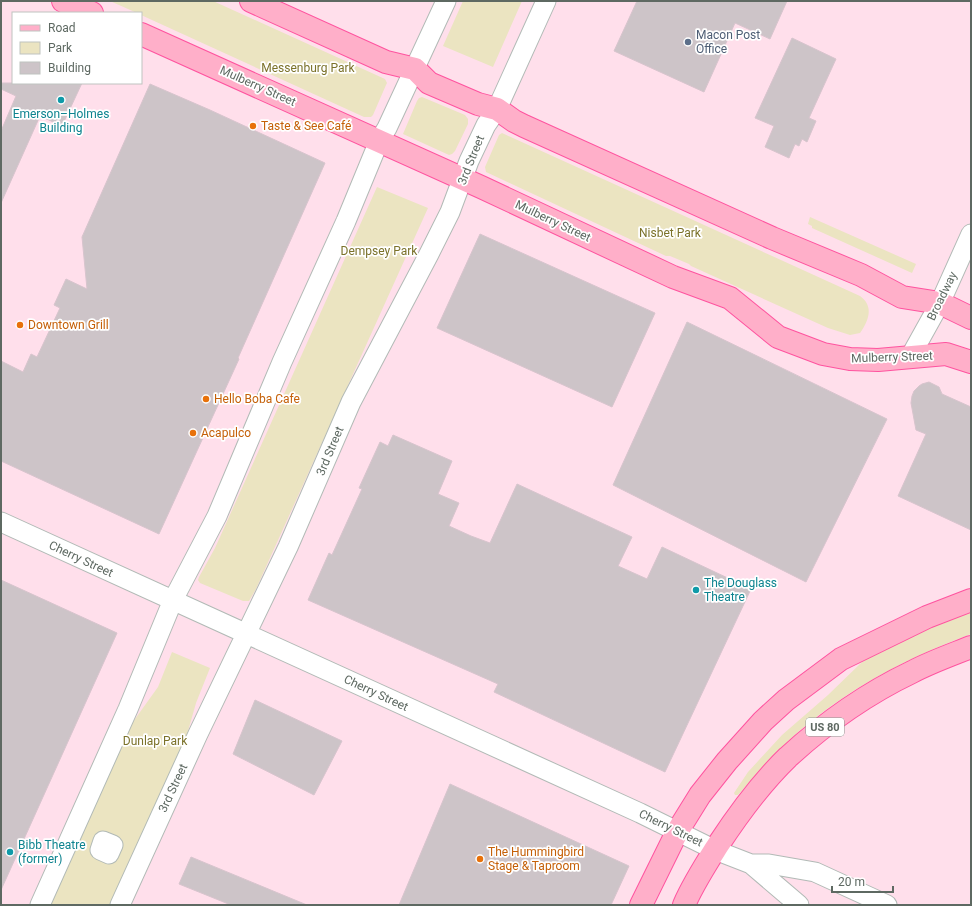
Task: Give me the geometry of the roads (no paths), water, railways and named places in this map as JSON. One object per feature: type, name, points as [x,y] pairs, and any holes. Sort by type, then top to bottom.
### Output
[{"type":"main road","points":[[64,1],[90,12]]},
{"type":"main road","points":[[252,1],[386,62],[415,69],[429,82],[478,104],[497,110],[524,126],[772,238],[861,275],[902,297],[940,303],[971,318]]},
{"type":"main road","name":"Mulberry Street","points":[[142,34],[379,141],[673,277],[730,298],[778,337],[823,354],[850,359],[878,360],[946,354],[971,362]]},
{"type":"main road","points":[[641,905],[677,832],[700,795],[743,741],[763,721],[786,700],[841,659],[927,617],[971,600]]},
{"type":"main road","name":"US 80","points":[[684,905],[693,885],[737,815],[788,758],[823,728],[853,706],[911,672],[971,647]]},
{"type":"street","points":[[40,905],[128,709],[173,600],[217,516],[282,362],[346,221],[379,141],[387,128],[446,1]]},
{"type":"street","name":"3rd Street","points":[[120,905],[198,734],[288,547],[351,402],[430,254],[450,212],[469,161],[486,125],[497,110],[546,1]]},
{"type":"street","name":"Broadway","points":[[910,357],[940,303],[971,234]]},
{"type":"street","name":"Cherry Street","points":[[1,522],[640,813],[715,850],[751,864],[799,905]]},
{"type":"street","name":"Cherry Street","points":[[751,864],[769,864],[815,872],[887,905]]},
{"type":"place","name":"Macon Post Office","points":[[688,42]]},
{"type":"place","name":"Emerson–Holmes Building","points":[[61,100]]},
{"type":"place","name":"Taste & See Café","points":[[253,126]]},
{"type":"place","name":"Downtown Grill","points":[[20,325]]},
{"type":"place","name":"Hello Boba Cafe","points":[[206,399]]},
{"type":"place","name":"Acapulco","points":[[193,433]]},
{"type":"place","name":"The Douglass Theatre","points":[[696,590]]},
{"type":"place","name":"Bibb Theatre (former)","points":[[10,852]]},
{"type":"place","name":"The Hummingbird Stage & Taproom","points":[[480,859]]},
{"type":"park label","name":"Messenburg Park","points":[[308,68]]},
{"type":"park label","name":"Nisbet Park","points":[[670,233]]},
{"type":"park label","name":"Dempsey Park","points":[[379,251]]},
{"type":"park label","name":"Dunlap Park","points":[[155,741]]}]
